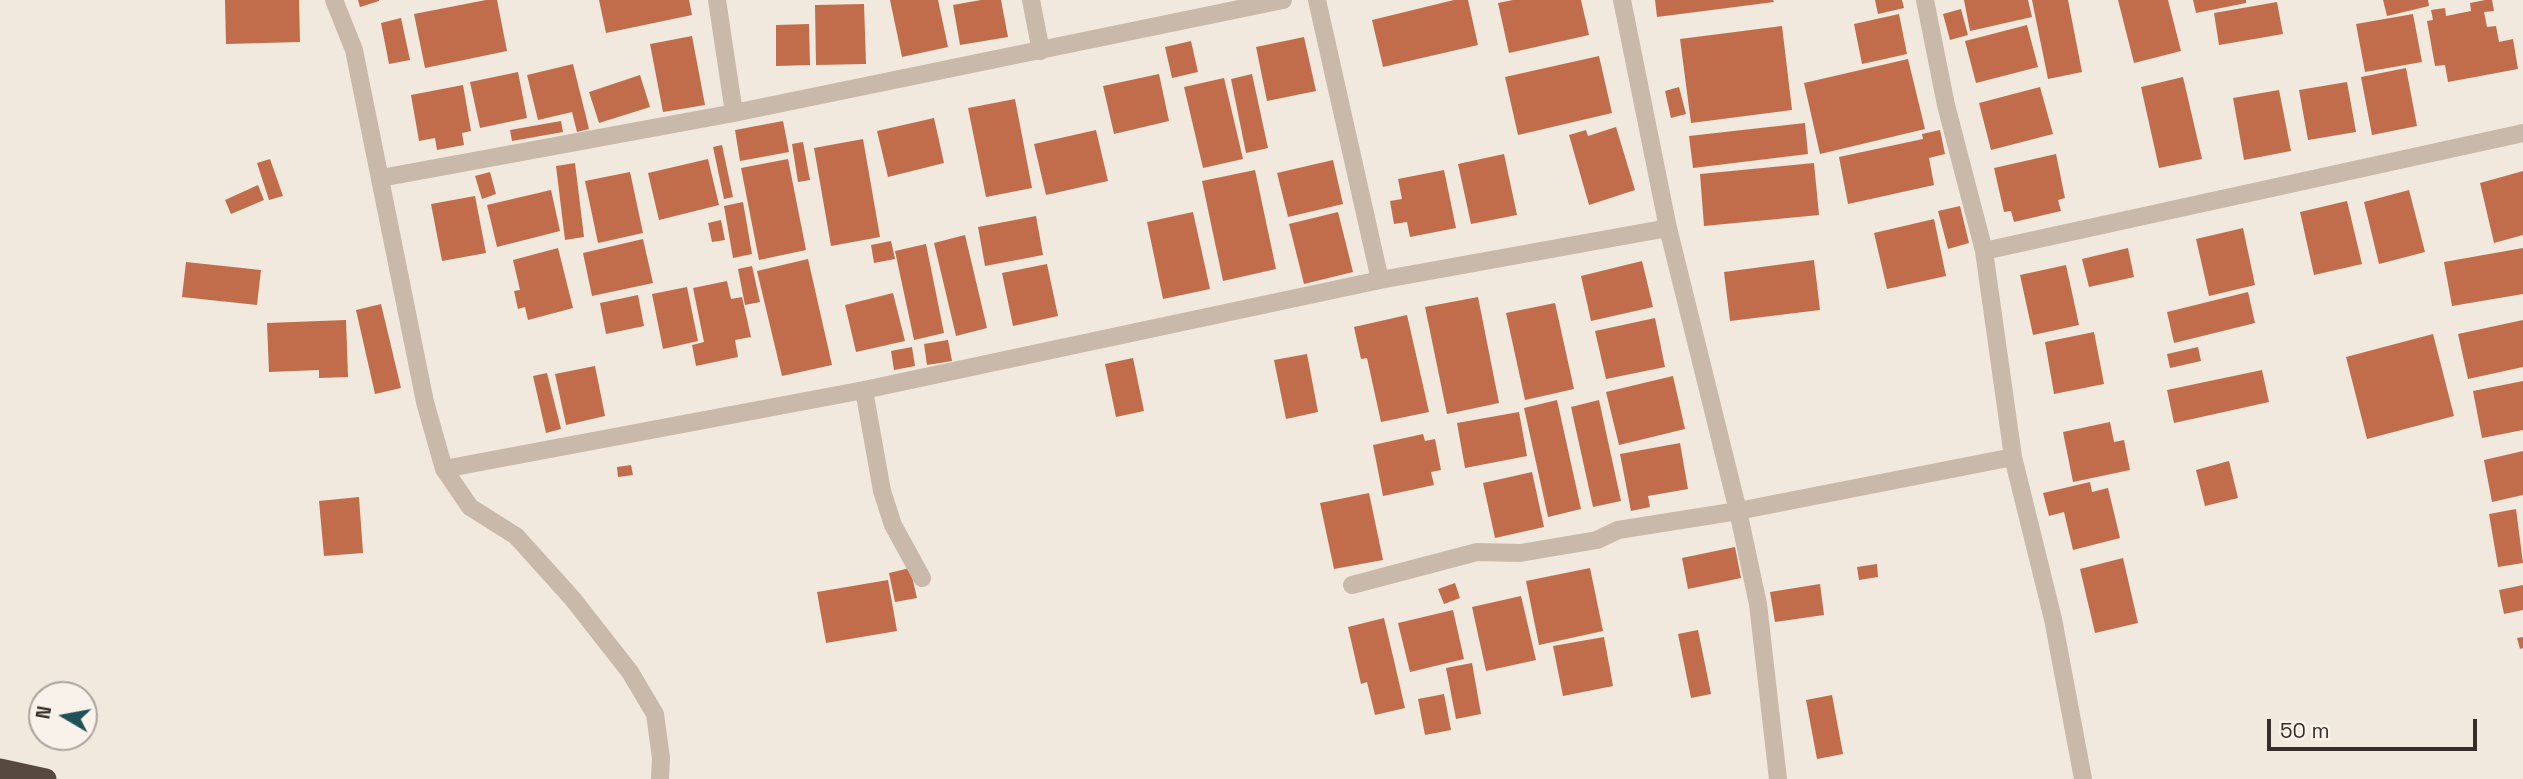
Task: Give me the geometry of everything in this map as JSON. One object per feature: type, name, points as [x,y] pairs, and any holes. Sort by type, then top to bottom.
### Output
[{"type":"highway","points":[[0,769],[46,779]]},
{"type":"street","points":[[334,0],[354,50],[425,402],[444,469],[470,508],[516,537],[544,567],[630,672],[655,714],[661,758],[660,779]]},
{"type":"street","points":[[717,0],[734,113]]},
{"type":"street","points":[[1031,0],[1041,51]]},
{"type":"street","points":[[381,178],[734,113],[1283,0]]},
{"type":"street","points":[[1317,0],[1380,280]]},
{"type":"street","points":[[1622,0],[1668,228],[1738,511],[1758,604],[1778,779]]},
{"type":"street","points":[[1925,0],[1945,105],[1984,251],[2013,457],[2053,620],[2083,779]]},
{"type":"street","points":[[1984,251],[2523,133]]},
{"type":"street","points":[[444,469],[864,390],[1380,280],[1668,228]]},
{"type":"street","points":[[864,390],[882,491],[893,525],[922,578]]},
{"type":"street","points":[[1352,585],[1477,552],[1520,553],[1597,540],[1618,530],[1738,511],[2013,457]]},
{"type":"building","points":[[225,0],[299,0],[300,42],[226,44]]},
{"type":"building","points":[[358,0],[379,0],[379,1],[360,7]]},
{"type":"building","points":[[497,0],[507,51],[425,68],[414,14]]},
{"type":"building","points":[[599,0],[689,0],[692,15],[606,33]]},
{"type":"building","points":[[890,0],[938,0],[948,47],[902,57]]},
{"type":"building","points":[[1001,0],[1008,37],[960,45],[953,5]]},
{"type":"building","points":[[1454,0],[1468,0],[1478,45],[1383,67],[1372,20]]},
{"type":"building","points":[[1513,0],[1581,0],[1589,35],[1509,53],[1498,3]]},
{"type":"building","points":[[1655,0],[1773,0],[1774,2],[1657,17]]},
{"type":"building","points":[[1875,0],[1902,0],[1904,8],[1878,14]]},
{"type":"building","points":[[1964,0],[2028,0],[2032,17],[1970,31]]},
{"type":"building","points":[[2032,0],[2068,0],[2082,72],[2048,79]]},
{"type":"building","points":[[2118,0],[2168,0],[2181,51],[2134,63]]},
{"type":"building","points":[[2193,0],[2246,0],[2246,3],[2196,13]]},
{"type":"building","points":[[2383,0],[2428,0],[2429,6],[2387,16]]},
{"type":"building","points":[[2492,0],[2494,11],[2484,12],[2487,27],[2496,26],[2499,42],[2513,39],[2518,69],[2448,82],[2445,65],[2435,66],[2427,21],[2433,20],[2431,10],[2445,8],[2446,16],[2471,11],[2470,3]]},
{"type":"building","points":[[2277,2],[2283,34],[2219,45],[2214,13]]},
{"type":"building","points":[[864,4],[866,64],[816,65],[815,5]]},
{"type":"building","points":[[1961,9],[1968,35],[1950,40],[1943,14]]},
{"type":"building","points":[[1899,14],[1907,54],[1862,64],[1854,24]]},
{"type":"building","points":[[2413,14],[2422,62],[2365,72],[2356,24]]},
{"type":"building","points":[[401,18],[410,60],[389,64],[381,23]]},
{"type":"building","points":[[809,24],[810,65],[776,66],[776,25]]},
{"type":"building","points":[[2027,25],[2038,67],[1976,83],[1965,41]]},
{"type":"building","points":[[1782,26],[1792,110],[1691,123],[1680,39]]},
{"type":"building","points":[[692,36],[705,105],[663,112],[650,44]]},
{"type":"building","points":[[1304,37],[1316,91],[1267,101],[1256,47]]},
{"type":"building","points":[[1191,41],[1198,72],[1172,78],[1165,47]]},
{"type":"building","points":[[1599,56],[1612,113],[1518,135],[1505,77]]},
{"type":"building","points":[[1908,59],[1925,129],[1820,154],[1804,83]]},
{"type":"building","points":[[573,64],[589,129],[577,132],[572,112],[538,120],[527,75]]},
{"type":"building","points":[[2406,68],[2417,126],[2372,135],[2361,77]]},
{"type":"building","points":[[518,72],[527,118],[480,128],[470,82]]},
{"type":"building","points":[[1159,74],[1169,121],[1114,134],[1103,86]]},
{"type":"building","points":[[1252,74],[1268,148],[1246,153],[1231,79]]},
{"type":"building","points":[[640,75],[650,107],[599,123],[589,92]]},
{"type":"building","points":[[2183,77],[2202,159],[2159,168],[2141,87]]},
{"type":"building","points":[[1224,78],[1243,159],[1203,168],[1184,87]]},
{"type":"building","points":[[2347,82],[2356,132],[2308,140],[2299,90]]},
{"type":"building","points":[[463,85],[471,131],[462,133],[464,145],[437,150],[435,138],[419,141],[411,95]]},
{"type":"building","points":[[1679,87],[1686,114],[1671,118],[1665,91]]},
{"type":"building","points":[[2040,87],[2053,134],[1991,150],[1979,103]]},
{"type":"building","points":[[2279,90],[2291,151],[2244,160],[2233,98]]},
{"type":"building","points":[[1015,99],[1032,188],[986,197],[968,108]]},
{"type":"building","points":[[934,118],[944,163],[888,177],[877,131]]},
{"type":"building","points":[[561,121],[563,132],[512,141],[510,130]]},
{"type":"building","points":[[783,121],[789,152],[740,161],[735,130]]},
{"type":"building","points":[[1805,123],[1808,154],[1693,168],[1689,136]]},
{"type":"building","points":[[1616,127],[1635,190],[1589,205],[1569,135],[1586,130],[1588,136]]},
{"type":"building","points":[[1096,130],[1108,181],[1046,195],[1034,144]]},
{"type":"building","points":[[1940,130],[1945,154],[1929,158],[1934,185],[1848,204],[1839,157],[1923,139],[1922,134]]},
{"type":"building","points":[[863,139],[880,237],[831,246],[814,148]]},
{"type":"building","points":[[803,142],[810,180],[798,182],[792,144]]},
{"type":"building","points":[[722,145],[733,197],[724,199],[713,147]]},
{"type":"building","points":[[1504,154],[1517,215],[1471,224],[1458,164]]},
{"type":"building","points":[[2056,154],[2065,198],[2058,200],[2061,211],[2014,222],[2011,211],[2004,212],[1994,168]]},
{"type":"building","points":[[270,159],[283,196],[269,200],[257,163]]},
{"type":"building","points":[[708,159],[719,205],[659,220],[648,173]]},
{"type":"building","points":[[788,159],[806,250],[759,260],[741,168]]},
{"type":"building","points":[[1333,160],[1343,204],[1288,217],[1277,173]]},
{"type":"building","points":[[575,163],[584,237],[565,240],[556,166]]},
{"type":"building","points":[[1814,163],[1819,215],[1704,226],[1700,174]]},
{"type":"building","points":[[1255,170],[1276,269],[1223,281],[1202,181]]},
{"type":"building","points":[[1444,170],[1456,228],[1410,237],[1407,222],[1394,224],[1390,201],[1402,199],[1398,179]]},
{"type":"building","points":[[2523,171],[2523,235],[2494,243],[2480,183]]},
{"type":"building","points":[[490,172],[496,194],[482,199],[475,176]]},
{"type":"building","points":[[630,172],[643,233],[598,243],[585,181]]},
{"type":"building","points":[[258,185],[264,200],[231,214],[225,200]]},
{"type":"building","points":[[551,190],[560,231],[497,247],[487,205]]},
{"type":"building","points":[[2409,190],[2425,252],[2379,264],[2364,202]]},
{"type":"building","points":[[475,196],[486,253],[442,261],[431,204]]},
{"type":"building","points":[[2347,201],[2362,264],[2314,275],[2300,212]]},
{"type":"building","points":[[743,202],[752,254],[733,258],[724,206]]},
{"type":"building","points":[[1960,206],[1969,243],[1948,249],[1938,211]]},
{"type":"building","points":[[1193,212],[1210,289],[1163,299],[1147,222]]},
{"type":"building","points":[[1338,212],[1353,272],[1304,284],[1289,224]]},
{"type":"building","points":[[1036,216],[1043,255],[985,266],[978,227]]},
{"type":"building","points":[[1934,219],[1946,276],[1887,289],[1874,233]]},
{"type":"building","points":[[721,220],[725,240],[712,242],[708,223]]},
{"type":"building","points":[[2243,228],[2255,285],[2209,296],[2196,239]]},
{"type":"building","points":[[965,235],[987,328],[956,336],[934,243]]},
{"type":"building","points":[[643,239],[653,283],[592,296],[583,253]]},
{"type":"building","points":[[891,241],[895,259],[874,263],[871,245]]},
{"type":"building","points":[[926,244],[944,333],[914,340],[895,251]]},
{"type":"building","points":[[558,248],[573,308],[528,320],[525,307],[518,309],[514,291],[520,290],[513,260]]},
{"type":"building","points":[[2128,248],[2134,277],[2089,287],[2082,259]]},
{"type":"building","points":[[2523,248],[2523,294],[2452,306],[2444,262]]},
{"type":"building","points":[[808,259],[832,365],[782,376],[757,271]]},
{"type":"building","points":[[1814,260],[1820,310],[1730,321],[1724,272]]},
{"type":"building","points":[[1642,261],[1653,307],[1591,321],[1581,276]]},
{"type":"building","points":[[186,262],[261,270],[257,305],[182,297]]},
{"type":"building","points":[[1047,264],[1058,316],[1013,326],[1002,273]]},
{"type":"building","points":[[2066,265],[2079,325],[2033,335],[2020,275]]},
{"type":"building","points":[[752,266],[760,302],[745,305],[738,269]]},
{"type":"building","points":[[727,281],[731,299],[742,297],[751,337],[735,340],[738,357],[696,366],[692,345],[704,342],[693,288]]},
{"type":"building","points":[[687,287],[698,341],[663,349],[652,294]]},
{"type":"building","points":[[2248,292],[2255,323],[2174,343],[2167,312]]},
{"type":"building","points":[[893,293],[905,341],[856,352],[845,305]]},
{"type":"building","points":[[638,295],[644,326],[606,334],[600,303]]},
{"type":"building","points":[[1478,297],[1499,403],[1447,414],[1425,307]]},
{"type":"building","points":[[1555,303],[1574,389],[1525,400],[1506,313]]},
{"type":"building","points":[[381,304],[401,388],[375,394],[356,310]]},
{"type":"building","points":[[1407,315],[1429,412],[1381,422],[1367,358],[1361,359],[1354,327]]},
{"type":"building","points":[[1655,318],[1665,367],[1606,379],[1595,331]]},
{"type":"building","points":[[346,320],[348,377],[319,378],[319,370],[269,372],[267,323]]},
{"type":"building","points":[[2523,320],[2523,367],[2468,379],[2458,334]]},
{"type":"building","points":[[2094,332],[2104,384],[2054,394],[2045,342]]},
{"type":"building","points":[[2433,334],[2454,416],[2367,439],[2346,357]]},
{"type":"building","points":[[948,340],[952,361],[927,365],[924,344]]},
{"type":"building","points":[[912,347],[915,366],[894,370],[891,351]]},
{"type":"building","points":[[2198,347],[2201,361],[2170,368],[2167,354]]},
{"type":"building","points":[[1307,354],[1318,412],[1286,419],[1274,360]]},
{"type":"building","points":[[1133,358],[1144,411],[1116,417],[1105,364]]},
{"type":"building","points":[[595,366],[605,416],[566,425],[555,374]]},
{"type":"building","points":[[2262,370],[2269,402],[2174,423],[2167,390]]},
{"type":"building","points":[[547,373],[561,429],[546,433],[533,376]]},
{"type":"building","points":[[1673,376],[1685,429],[1619,445],[1606,392]]},
{"type":"building","points":[[2523,381],[2523,430],[2482,438],[2473,391]]},
{"type":"building","points":[[1557,400],[1581,509],[1548,517],[1524,408]]},
{"type":"building","points":[[1599,400],[1621,501],[1593,507],[1571,407]]},
{"type":"building","points":[[1519,412],[1527,456],[1465,468],[1457,423]]},
{"type":"building","points":[[2110,422],[2114,442],[2124,440],[2130,470],[2073,482],[2063,432]]},
{"type":"building","points":[[1423,434],[1425,441],[1435,439],[1441,470],[1431,472],[1434,485],[1383,496],[1373,445]]},
{"type":"building","points":[[1680,443],[1688,489],[1648,496],[1650,507],[1631,511],[1620,454]]},
{"type":"building","points":[[2523,451],[2523,495],[2492,502],[2484,460]]},
{"type":"building","points":[[2229,461],[2238,498],[2205,506],[2196,470]]},
{"type":"building","points":[[631,465],[633,475],[618,477],[617,467]]},
{"type":"building","points":[[1532,472],[1544,527],[1495,538],[1483,483]]},
{"type":"building","points":[[2090,482],[2092,492],[2108,488],[2120,538],[2073,550],[2064,512],[2049,516],[2043,493]]},
{"type":"building","points":[[1369,493],[1383,560],[1334,569],[1320,503]]},
{"type":"building","points":[[359,497],[363,553],[324,556],[319,501]]},
{"type":"building","points":[[2516,509],[2523,563],[2498,567],[2489,514]]},
{"type":"building","points":[[1735,547],[1741,578],[1688,589],[1682,558]]},
{"type":"building","points":[[2123,558],[2138,623],[2095,633],[2080,569]]},
{"type":"building","points":[[1877,564],[1878,577],[1859,580],[1857,567]]},
{"type":"building","points":[[910,568],[917,598],[895,602],[889,573]]},
{"type":"building","points":[[1590,568],[1603,631],[1539,645],[1526,581]]},
{"type":"building","points":[[888,580],[897,631],[826,643],[817,592]]},
{"type":"building","points":[[1455,583],[1460,598],[1444,604],[1438,589]]},
{"type":"building","points":[[1820,584],[1824,615],[1775,622],[1770,592]]},
{"type":"building","points":[[2523,585],[2523,610],[2504,614],[2499,590]]},
{"type":"building","points":[[1521,596],[1536,660],[1486,671],[1472,607]]},
{"type":"building","points":[[1453,610],[1464,659],[1410,672],[1398,623]]},
{"type":"building","points":[[1384,618],[1405,708],[1375,715],[1367,682],[1361,684],[1348,627]]},
{"type":"building","points":[[1698,630],[1711,694],[1691,698],[1678,634]]},
{"type":"building","points":[[1604,637],[1613,686],[1563,696],[1553,646]]},
{"type":"building","points":[[2523,637],[2523,648],[2520,649],[2517,638]]},
{"type":"building","points":[[1472,663],[1481,714],[1456,719],[1446,668]]},
{"type":"building","points":[[1444,694],[1451,730],[1425,735],[1418,699]]},
{"type":"building","points":[[1832,695],[1843,754],[1817,759],[1806,700]]}]
